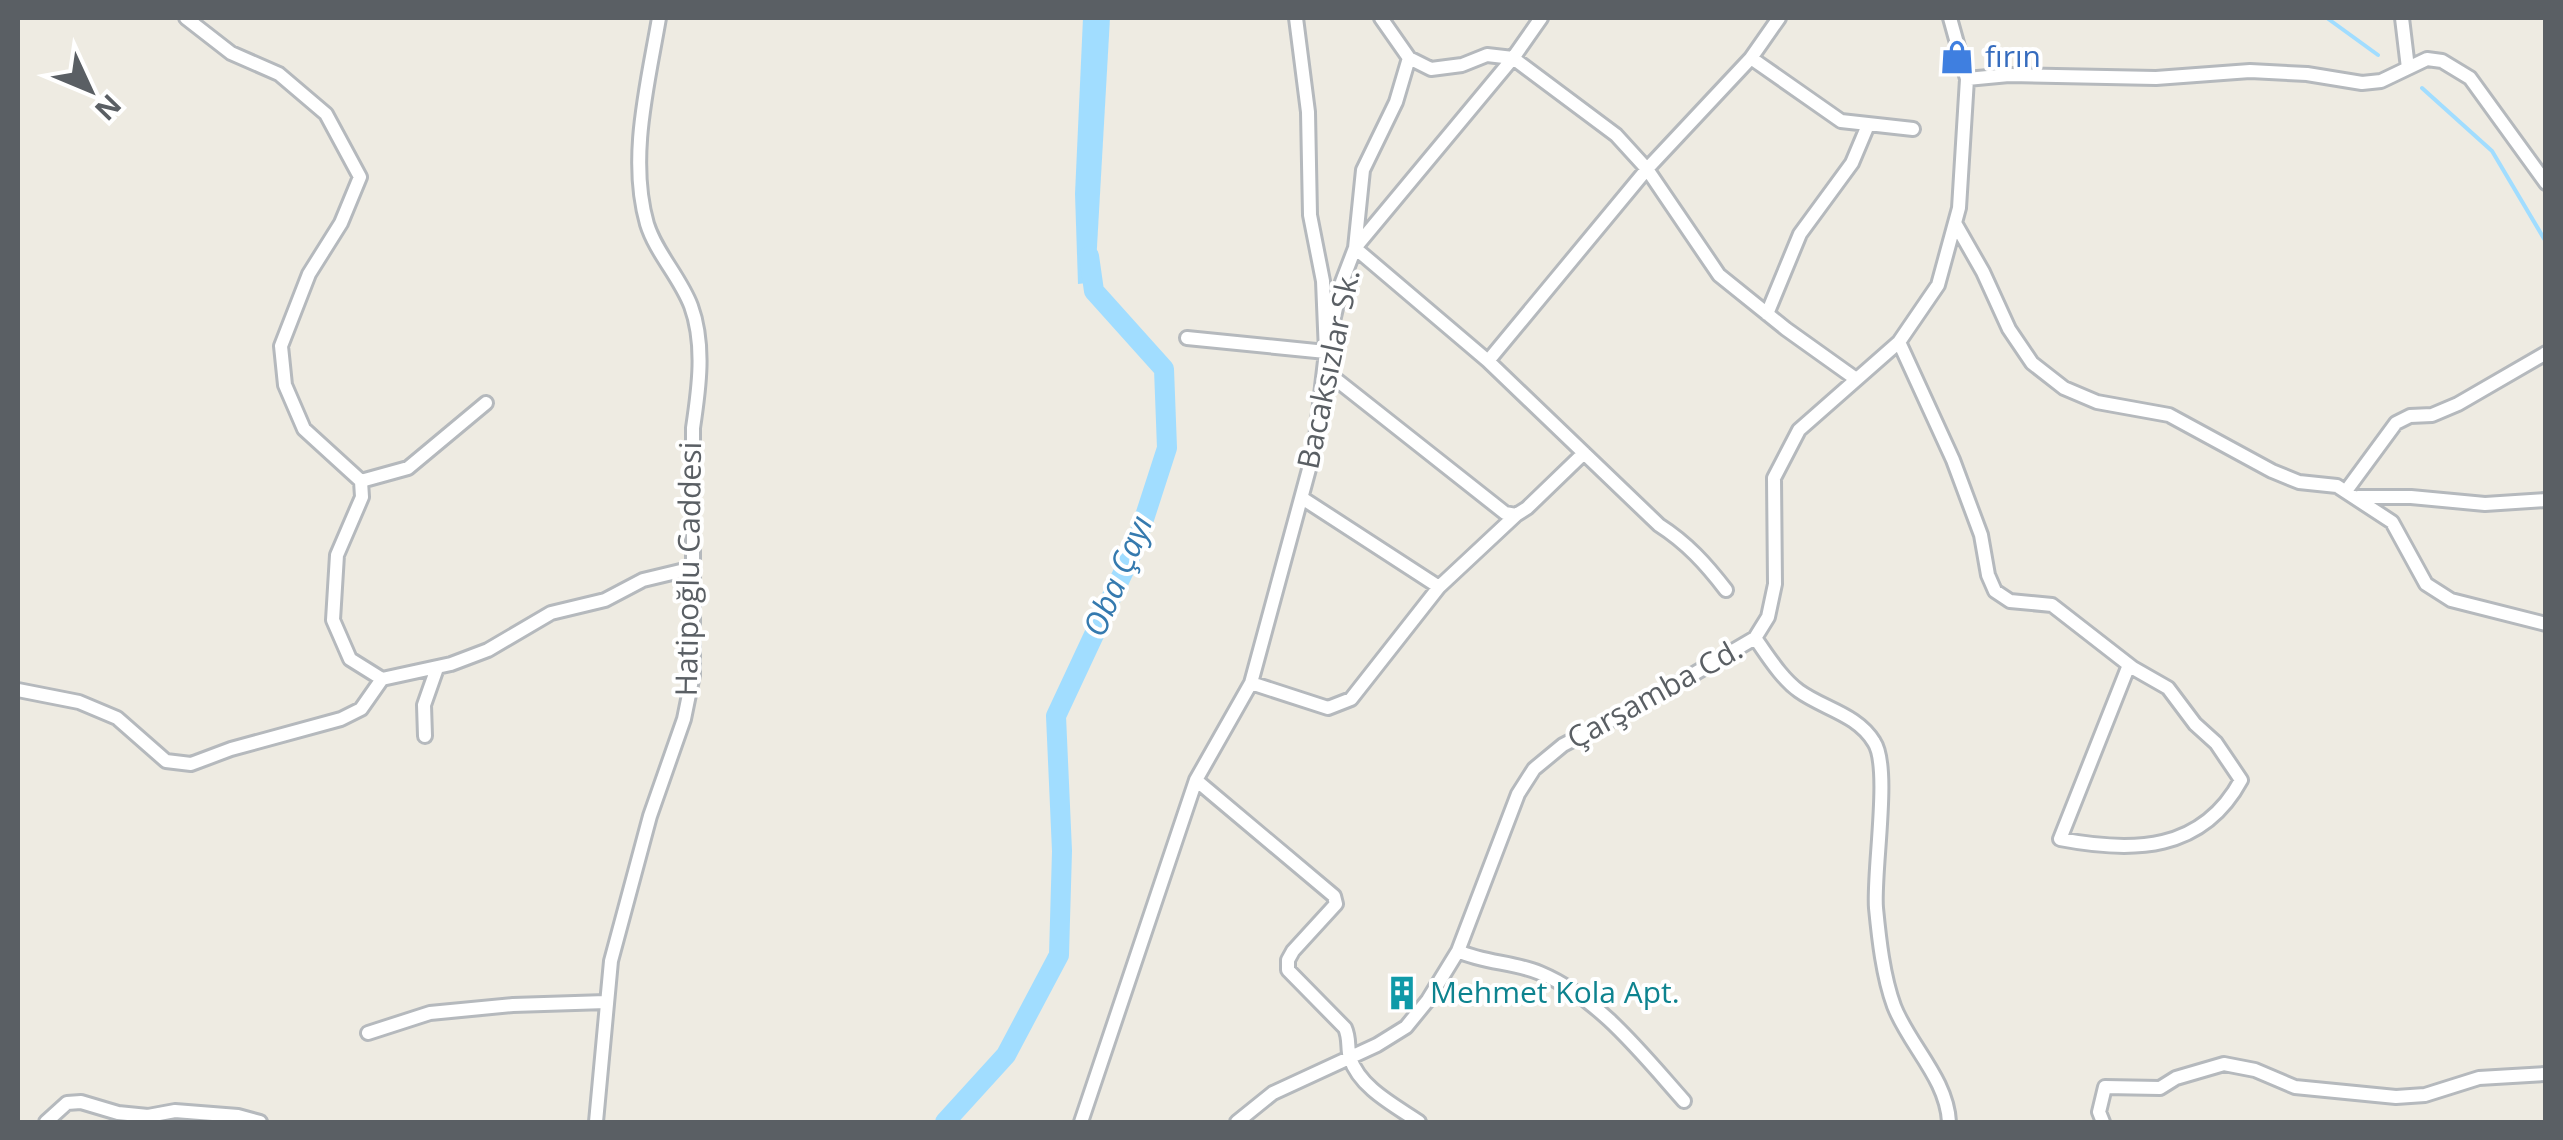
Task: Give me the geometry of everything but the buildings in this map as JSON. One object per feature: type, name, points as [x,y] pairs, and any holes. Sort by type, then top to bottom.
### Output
[{"type":"street","points":[[186,18],[231,53],[280,74],[326,114],[360,177],[340,223],[308,274],[280,346],[286,385],[304,429],[361,481],[362,497],[337,555],[333,620],[350,659],[382,679],[437,668],[488,650],[551,614],[605,600],[643,580],[693,568]]},
{"type":"street","name":"Hatipoğlu Caddesi","points":[[596,1122],[611,960],[627,896],[684,719],[693,675],[693,428],[700,348],[691,306],[648,226],[640,175],[643,112],[659,18]]},
{"type":"street","points":[[1187,338],[1326,352],[1323,281],[1310,215],[1308,112],[1296,18]]},
{"type":"street","points":[[1382,18],[1409,58],[1431,69],[1462,65],[1487,55],[1513,58],[1616,135],[1647,169],[1718,275],[1856,379]]},
{"type":"street","points":[[1541,18],[1513,58],[1355,248],[1488,361],[1660,525],[1692,550],[1726,590]]},
{"type":"street","points":[[1488,361],[1647,169],[1751,58],[1779,18]]},
{"type":"street","name":"Çarşamba Cd.","points":[[1237,1122],[1273,1093],[1377,1045],[1406,1027],[1458,951],[1518,794],[1534,768],[1563,744],[1646,702],[1755,638],[1768,618],[1775,584],[1774,478],[1799,430],[1899,342],[1938,286],[1959,208],[1967,80],[1950,18]]},
{"type":"street","points":[[2402,18],[2408,68]]},
{"type":"street","name":"Bacaksızlar Sk.","points":[[1081,1122],[1196,780],[1250,683],[1315,446],[1326,352],[1342,282],[1355,248],[1363,170],[1396,102],[1409,58]]},
{"type":"street","points":[[1751,58],[1841,121],[1914,130]]},
{"type":"street","points":[[1967,80],[2009,75],[2156,78],[2250,71],[2307,74],[2362,83],[2381,81],[2427,59],[2442,61],[2470,78],[2546,184]]},
{"type":"street","points":[[1767,314],[1800,234],[1852,164],[1868,126]]},
{"type":"street","points":[[1955,223],[2009,329],[2032,363],[2064,388],[2098,402],[2169,414],[2272,471],[2299,482],[2336,486],[2392,522],[2426,584],[2451,600],[2546,624]]},
{"type":"street","points":[[1899,342],[1953,460],[1981,536],[1995,591],[2010,602],[2052,605],[2128,665],[2168,688],[2195,724],[2216,743],[2241,780],[2228,805],[2196,831],[2178,839],[2154,846],[2060,840],[2128,665]]},
{"type":"street","points":[[2351,494],[2396,423],[2410,416],[2432,416],[2546,354]]},
{"type":"street","points":[[1324,370],[1504,514],[1516,515]]},
{"type":"street","points":[[361,481],[408,468],[486,403]]},
{"type":"street","points":[[1250,683],[1328,708],[1351,699],[1439,587],[1584,453]]},
{"type":"street","points":[[2351,494],[2486,504],[2546,500]]},
{"type":"street","points":[[1302,498],[1439,587]]},
{"type":"street","points":[[1755,638],[1775,667],[1798,690],[1856,721],[1875,742],[1882,762],[1876,904],[1884,965],[1894,1006],[1942,1090],[1951,1121]]},
{"type":"street","points":[[425,736],[424,705],[437,668]]},
{"type":"street","points":[[18,690],[80,702],[117,718],[166,760],[192,764],[341,720],[361,709],[382,679]]},
{"type":"street","points":[[1196,780],[1334,896],[1336,904],[1293,951],[1288,970],[1346,1028],[1349,1055],[1363,1082],[1419,1122]]},
{"type":"street","points":[[1458,951],[1481,961],[1536,971],[1568,987],[1612,1024],[1684,1101]]},
{"type":"street","points":[[368,1033],[430,1013],[513,1004],[606,1002]]},
{"type":"street","points":[[2103,1122],[2099,1112],[2105,1087],[2160,1088],[2176,1078],[2224,1064],[2255,1070],[2295,1087],[2396,1097],[2425,1095],[2479,1078],[2546,1074]]},
{"type":"street","points":[[46,1122],[68,1104],[81,1102],[148,1116],[175,1111],[238,1116],[260,1122]]},
{"type":"water","points":[[1083,18],[1110,18],[1095,282],[1078,284],[1075,194]]},
{"type":"waterway","points":[[2327,18],[2378,55]]},
{"type":"waterway","points":[[2422,88],[2492,151],[2546,242]]},
{"type":"waterway","name":"Oba Çayı","points":[[945,1122],[1006,1055],[1059,955],[1062,851],[1056,716],[1135,547],[1167,448],[1164,369],[1094,291],[1089,256]]},
{"type":"place","name":"fırın","points":[[1957,57]]},
{"type":"place","name":"Mehmet Kola Apt.","points":[[1402,993]]}]
